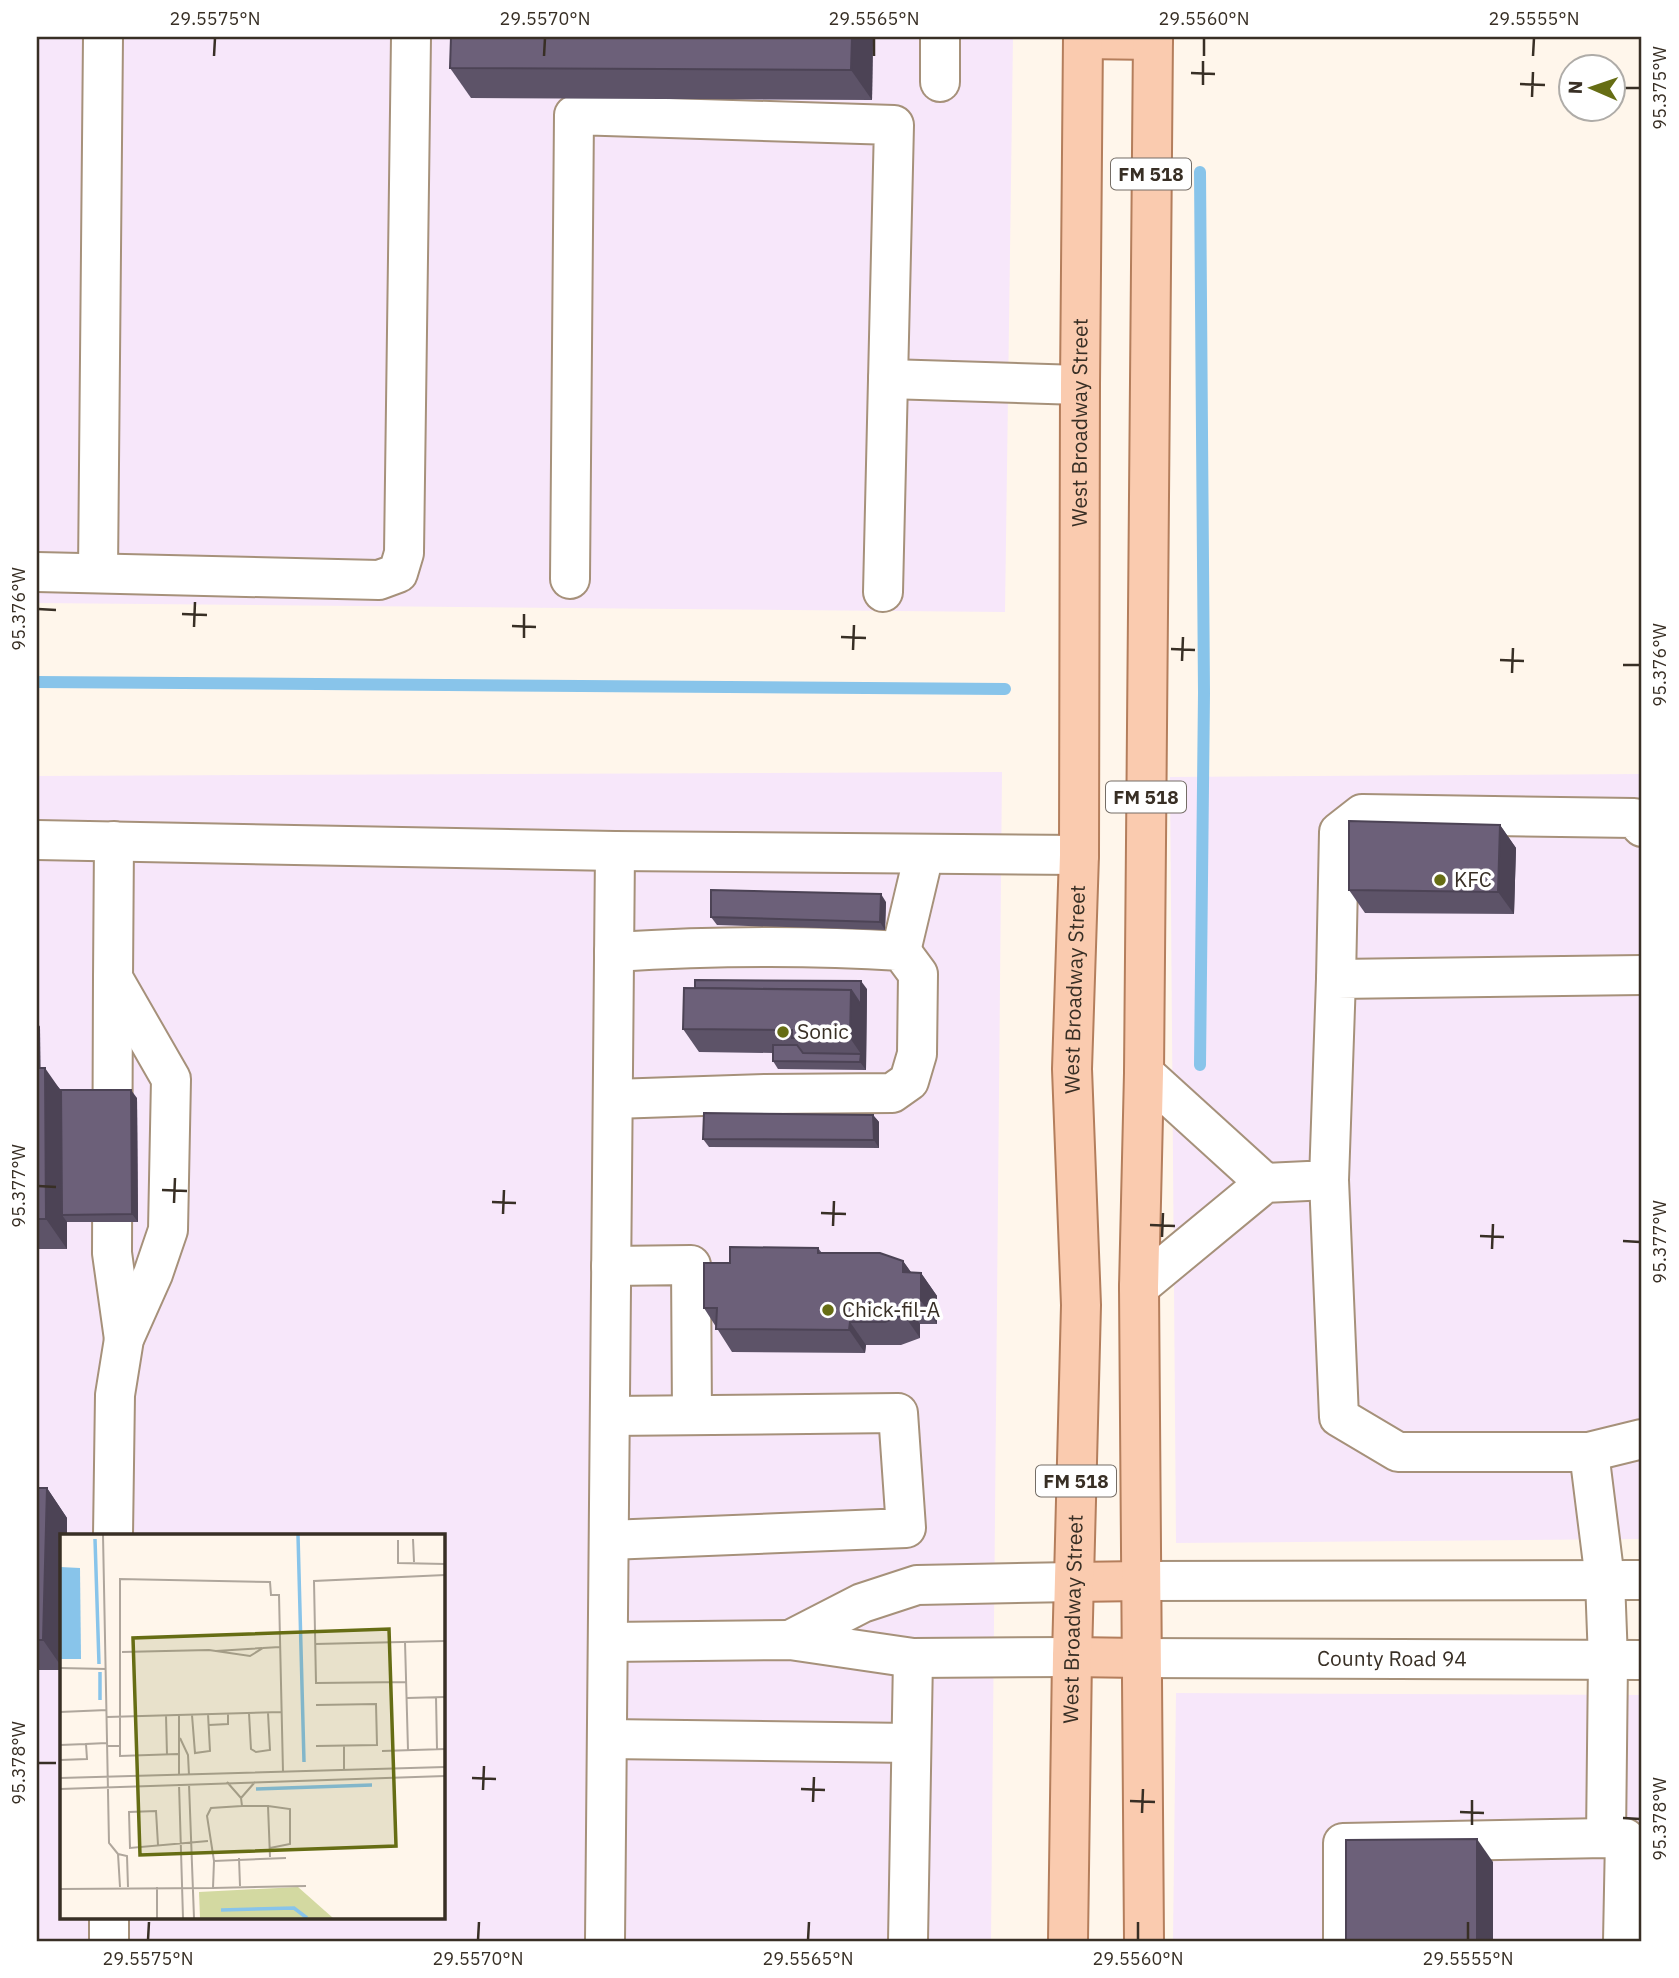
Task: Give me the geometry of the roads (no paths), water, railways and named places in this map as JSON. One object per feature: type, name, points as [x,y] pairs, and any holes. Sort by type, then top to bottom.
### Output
[{"type":"main road","points":[[1083,38],[1153,38]]},
{"type":"main road","name":"West Broadway Street","points":[[1068,1941],[1072,1657],[1082,1305],[1072,1069],[1079,855],[1083,38]]},
{"type":"main road","name":"FM 518","points":[[1144,1941],[1139,1287],[1144,1073],[1153,38]]},
{"type":"main road","points":[[1074,1582],[1141,1581]]},
{"type":"main road","points":[[1072,1657],[1140,1658]]},
{"type":"street","points":[[98,572],[103,37]]},
{"type":"street","points":[[37,572],[379,580],[398,573],[404,553],[411,37]]},
{"type":"street","points":[[940,37],[940,82]]},
{"type":"street","points":[[570,579],[573,115],[894,125],[883,592]]},
{"type":"street","points":[[888,379],[1080,386]]},
{"type":"street","points":[[1642,827],[1634,818],[1362,814],[1339,832],[1329,1180],[1339,1417],[1398,1452],[1590,1452],[1642,1439]]},
{"type":"street","points":[[37,840],[615,851],[1079,855]]},
{"type":"street","points":[[114,841],[112,1252],[124,1339]]},
{"type":"street","points":[[605,1941],[615,851]]},
{"type":"street","points":[[613,1099],[892,1093],[908,1081],[917,1054],[918,974],[901,951],[924,853]]},
{"type":"street","points":[[614,952],[700,947],[901,951]]},
{"type":"street","points":[[1336,979],[1642,975]]},
{"type":"street","points":[[113,978],[171,1079],[168,1230],[153,1274],[124,1339],[115,1395],[113,1534]]},
{"type":"street","points":[[1144,1073],[1265,1183]]},
{"type":"street","points":[[1139,1287],[1265,1183],[1329,1180]]},
{"type":"street","points":[[611,1266],[691,1265],[692,1415]]},
{"type":"street","points":[[609,1540],[906,1528],[898,1413],[610,1416]]},
{"type":"street","points":[[1590,1452],[1624,1580],[1625,1660],[1606,1838]]},
{"type":"street","points":[[1141,1581],[1624,1580]]},
{"type":"street","points":[[790,1640],[862,1603],[917,1585],[1074,1582]]},
{"type":"street","points":[[608,1642],[790,1640],[913,1658],[1072,1657]]},
{"type":"street","points":[[908,1941],[913,1658]]},
{"type":"street","name":"County Road 94","points":[[1140,1658],[1625,1660]]},
{"type":"street","points":[[607,1739],[911,1743]]},
{"type":"street","points":[[1343,1941],[1343,1843],[1625,1838],[1623,1941]]},
{"type":"street","points":[[109,1918],[109,1941]]},
{"type":"waterway","points":[[1200,172],[1204,693],[1200,1065]]},
{"type":"waterway","points":[[37,682],[1005,689]]},
{"type":"place","name":"KFC","points":[[1440,880]]},
{"type":"place","name":"Sonic","points":[[783,1032]]},
{"type":"place","name":"Chick-fil-A","points":[[828,1310]]}]
